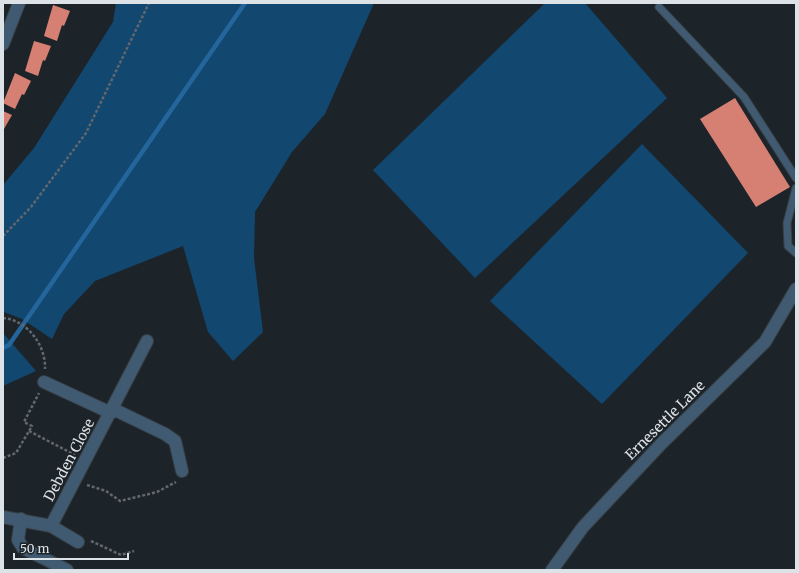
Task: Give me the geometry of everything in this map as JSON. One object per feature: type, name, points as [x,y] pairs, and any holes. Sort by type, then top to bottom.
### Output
[{"type":"street","points":[[3,44],[19,3]]},
{"type":"street","name":"Ernesettle Lane","points":[[552,570],[583,527],[656,449],[765,342],[796,289]]},
{"type":"street","name":"Debden Close","points":[[51,526],[147,341]]},
{"type":"street","points":[[44,382],[165,434],[175,441],[182,471]]},
{"type":"street","points":[[3,517],[21,519],[51,526],[78,542]]},
{"type":"street","points":[[21,519],[18,540],[23,548],[66,570]]},
{"type":"lane","points":[[659,7],[744,97],[796,178]]},
{"type":"lane","points":[[796,188],[787,223],[788,246],[796,253]]},
{"type":"path","points":[[3,236],[32,207],[86,133],[149,3]]},
{"type":"path","points":[[3,318],[13,319],[39,341],[45,363],[44,382],[24,422],[32,426],[16,453],[3,458]]},
{"type":"path","points":[[29,431],[86,461]]},
{"type":"path","points":[[75,481],[106,491],[120,501],[157,492],[177,482],[182,471]]},
{"type":"path","points":[[78,542],[82,536],[121,556],[134,551]]},
{"type":"shaded area","points":[[116,3],[374,3],[325,114],[292,152],[255,212],[254,258],[263,332],[233,361],[208,332],[183,246],[95,281],[64,314],[52,339],[22,319],[4,312],[3,324],[3,185],[34,148],[113,22]]},
{"type":"shaded area","points":[[545,3],[585,3],[667,98],[475,278],[373,170]]},
{"type":"shaded area","points":[[642,144],[748,253],[602,404],[490,301]]},
{"type":"shaded area","points":[[3,333],[36,371],[3,386]]},
{"type":"building","points":[[53,5],[70,11],[64,26],[62,25],[57,41],[44,36]]},
{"type":"building","points":[[34,41],[51,46],[45,61],[43,60],[38,76],[25,71]]},
{"type":"building","points":[[15,73],[31,81],[24,95],[22,94],[15,109],[3,103]]},
{"type":"building","points":[[735,98],[790,187],[756,207],[700,119]]},
{"type":"building","points":[[3,111],[12,115],[4,129],[3,129]]},
{"type":"waterway","points":[[3,348],[9,345],[245,3]]}]
